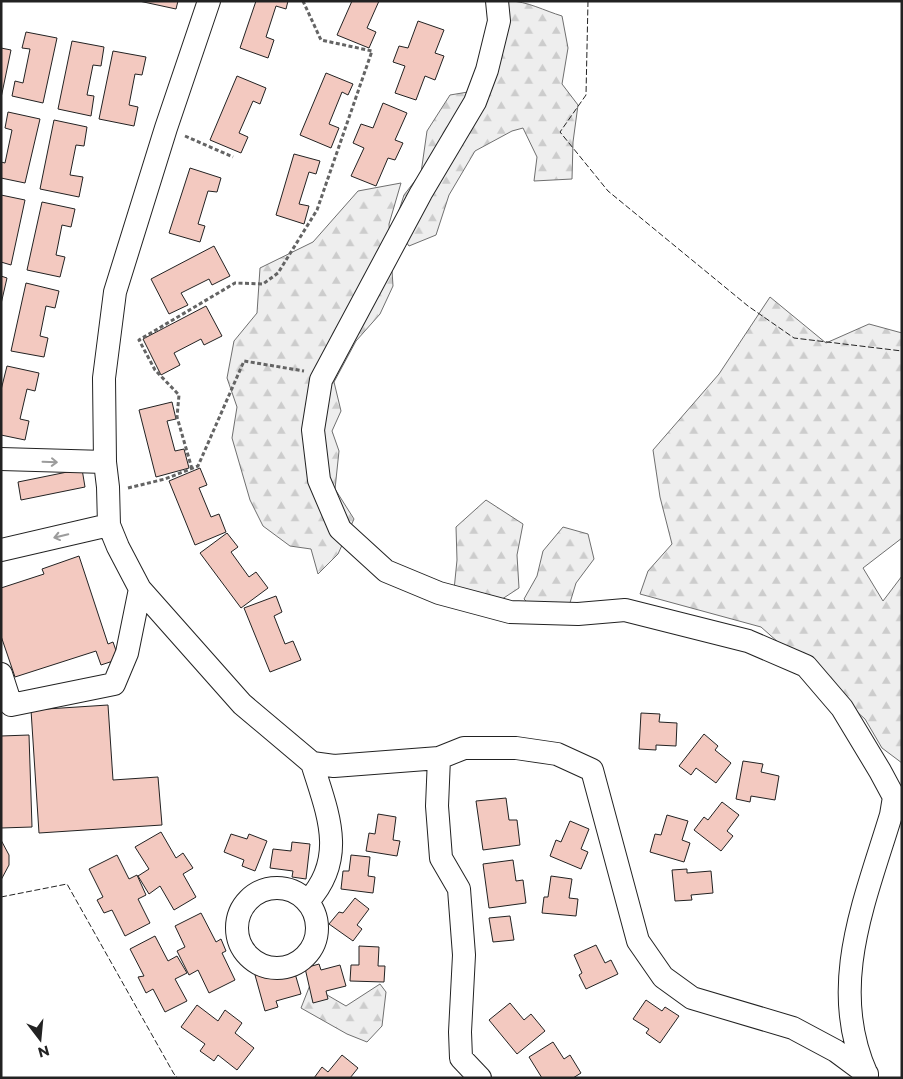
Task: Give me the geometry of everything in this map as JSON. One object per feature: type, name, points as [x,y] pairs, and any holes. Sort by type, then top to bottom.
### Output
[{"type":"street","points":[[209,1],[166,128],[115,292],[104,378],[105,462],[109,525],[140,589],[242,704],[312,763],[334,766],[439,758],[464,748],[516,748],[557,754],[592,770],[638,941],[663,977],[692,998],[793,1028],[836,1051],[868,1076]]},
{"type":"street","points":[[497,1],[499,21],[487,70],[475,102],[417,202],[321,380],[313,430],[319,480],[340,529],[386,571],[439,593],[510,612],[578,614],[625,610],[651,615],[748,641],[806,666],[842,708],[898,797],[860,922],[851,961],[848,1002],[854,1040],[868,1076]]},
{"type":"street","points":[[1,459],[105,462]]},
{"type":"street","points":[[1,550],[109,525]]},
{"type":"street","points":[[1,674],[11,705],[114,684],[127,653],[140,589]]},
{"type":"street","points":[[439,758],[437,806],[441,858],[458,889],[464,955],[460,1032],[461,1058],[480,1078]]},
{"type":"street","points":[[308,901],[319,889],[330,863],[332,828],[312,763]]},
{"type":"path","points":[[192,469],[177,416],[180,395],[155,370],[139,340],[235,283],[263,284],[278,274],[317,210],[372,51],[321,40],[302,1]]},
{"type":"path","points":[[166,128],[233,157]]},
{"type":"path","points":[[108,494],[198,466],[244,361],[324,374]]},
{"type":"green space","points":[[509,1],[529,4],[562,16],[568,48],[562,84],[578,105],[573,142],[572,179],[534,181],[537,157],[523,128],[512,131],[475,151],[449,195],[436,235],[409,246],[394,226],[404,195],[421,173],[427,131],[450,95],[486,89]]},
{"type":"green space","points":[[401,183],[389,224],[393,286],[380,314],[356,341],[334,382],[341,411],[332,431],[339,451],[335,489],[354,519],[338,554],[318,574],[311,549],[290,546],[263,526],[250,500],[232,438],[237,407],[227,378],[234,341],[257,313],[260,268],[313,242],[358,191]]},
{"type":"green space","points":[[770,297],[826,343],[869,324],[902,333],[902,538],[863,568],[883,601],[902,576],[902,763],[882,748],[865,719],[761,627],[640,594],[648,571],[672,544],[660,497],[653,450],[719,374]]},
{"type":"green space","points":[[486,500],[523,524],[517,555],[519,588],[496,603],[454,590],[457,560],[456,527]]},
{"type":"green space","points":[[563,527],[588,534],[594,559],[576,583],[569,606],[534,609],[524,599],[537,576],[543,551]]},
{"type":"green space","points":[[380,984],[386,992],[382,1026],[367,1042],[347,1034],[301,1008],[310,985],[346,1006]]},
{"type":"building","points":[[139,1],[178,1],[176,9]]},
{"type":"building","points":[[256,1],[288,1],[286,9],[276,6],[266,37],[274,40],[268,58],[240,48]]},
{"type":"building","points":[[352,1],[379,1],[367,28],[376,32],[369,48],[337,35]]},
{"type":"building","points":[[418,21],[444,30],[435,53],[444,56],[435,80],[425,76],[416,100],[395,93],[405,66],[393,62],[399,46],[408,48]]},
{"type":"building","points":[[26,32],[57,38],[43,103],[12,96],[15,81],[23,83],[30,49],[22,48]]},
{"type":"building","points":[[72,41],[104,47],[101,66],[93,65],[87,95],[94,96],[91,116],[58,109]]},
{"type":"building","points":[[1,48],[11,50],[1,98]]},
{"type":"building","points":[[113,51],[146,57],[142,75],[135,74],[129,105],[138,107],[134,126],[99,119]]},
{"type":"building","points":[[326,73],[353,84],[348,95],[342,92],[329,124],[339,128],[331,148],[300,135]]},
{"type":"building","points":[[237,76],[266,88],[260,104],[253,101],[239,133],[248,137],[241,153],[210,140]]},
{"type":"building","points":[[383,103],[407,113],[395,140],[403,143],[395,160],[388,158],[376,186],[351,176],[364,148],[353,143],[361,124],[373,128]]},
{"type":"building","points":[[8,112],[40,119],[25,183],[1,178],[1,162],[5,163],[12,130],[5,128]]},
{"type":"building","points":[[54,120],[87,127],[84,146],[76,145],[70,175],[83,177],[79,197],[40,189]]},
{"type":"building","points":[[294,154],[320,161],[316,174],[309,172],[299,204],[309,206],[304,224],[276,215]]},
{"type":"building","points":[[190,168],[221,178],[217,192],[208,191],[198,224],[205,226],[200,242],[169,233]]},
{"type":"building","points":[[1,195],[25,200],[11,265],[1,262]]},
{"type":"building","points":[[42,202],[75,209],[71,227],[62,225],[56,255],[65,257],[60,277],[27,270]]},
{"type":"building","points":[[214,246],[230,276],[212,285],[209,279],[181,293],[188,305],[169,314],[151,279]]},
{"type":"building","points":[[1,276],[7,278],[1,304]]},
{"type":"building","points":[[26,283],[59,291],[55,308],[46,306],[40,336],[48,338],[44,357],[11,351]]},
{"type":"building","points":[[206,306],[222,336],[204,345],[201,339],[174,353],[180,365],[161,375],[143,339]]},
{"type":"building","points":[[7,366],[39,373],[35,391],[27,389],[20,419],[29,421],[25,440],[1,435],[1,390]]},
{"type":"building","points":[[172,402],[176,419],[167,421],[175,451],[184,449],[189,468],[156,477],[139,410]]},
{"type":"building","points":[[200,468],[207,485],[199,488],[211,517],[219,514],[226,532],[195,545],[169,481]]},
{"type":"building","points":[[82,469],[85,487],[21,500],[18,482]]},
{"type":"building","points":[[227,533],[238,547],[231,552],[249,577],[256,572],[268,588],[241,608],[200,553]]},
{"type":"building","points":[[79,556],[108,644],[113,642],[119,659],[101,665],[96,651],[15,677],[1,636],[1,588],[44,574],[42,569]]},
{"type":"building","points":[[276,596],[282,612],[274,616],[285,644],[293,641],[301,660],[270,672],[244,608]]},
{"type":"building","points":[[108,705],[113,780],[158,777],[162,825],[39,833],[31,710]]},
{"type":"building","points":[[641,713],[660,714],[659,722],[677,723],[676,746],[656,745],[656,750],[639,749]]},
{"type":"building","points":[[704,734],[718,746],[715,750],[731,763],[716,783],[696,768],[691,775],[679,766]]},
{"type":"building","points":[[29,735],[32,827],[1,828],[1,736]]},
{"type":"building","points":[[743,761],[763,764],[761,772],[779,776],[775,800],[751,796],[750,802],[736,799]]},
{"type":"building","points":[[506,798],[509,820],[517,820],[520,845],[483,850],[476,801]]},
{"type":"building","points":[[722,802],[739,815],[727,831],[733,836],[721,851],[694,830],[704,817],[708,820]]},
{"type":"building","points":[[378,814],[396,817],[393,840],[400,841],[397,856],[366,851],[369,833],[375,834]]},
{"type":"building","points":[[667,815],[688,821],[682,840],[690,843],[684,862],[650,852],[655,834],[661,835]]},
{"type":"building","points":[[570,821],[589,829],[581,849],[588,852],[581,869],[550,856],[556,840],[561,842]]},
{"type":"building","points":[[161,832],[176,858],[183,853],[193,868],[183,874],[196,897],[174,910],[160,886],[149,894],[138,876],[149,869],[135,847]]},
{"type":"building","points":[[231,834],[247,839],[249,834],[267,841],[255,871],[242,866],[244,860],[224,852]]},
{"type":"building","points":[[1,840],[9,855],[9,865],[1,880]]},
{"type":"building","points":[[292,842],[310,844],[306,879],[292,877],[293,871],[270,868],[273,849],[291,851]]},
{"type":"building","points":[[117,855],[129,879],[137,875],[146,895],[138,899],[150,923],[125,936],[112,910],[104,913],[97,900],[103,897],[89,869]]},
{"type":"building","points":[[351,855],[370,857],[368,876],[375,877],[373,893],[341,889],[343,871],[349,871]]},
{"type":"building","points":[[513,860],[516,881],[523,880],[526,903],[489,908],[483,864]]},
{"type":"building","points":[[687,869],[687,873],[711,871],[713,893],[691,895],[692,900],[675,901],[672,870]]},
{"type":"building","points":[[551,876],[572,879],[569,898],[578,899],[576,916],[542,913],[544,897],[548,897]]},
{"type":"building","points":[[355,898],[369,909],[357,925],[362,929],[353,941],[329,924],[339,912],[343,913]]},
{"type":"building","points":[[201,913],[216,942],[221,939],[226,951],[222,953],[235,980],[209,993],[198,970],[189,975],[177,951],[185,947],[175,926]]},
{"type":"building","points":[[510,916],[514,940],[493,942],[489,918]]},
{"type":"building","points":[[155,936],[168,961],[177,956],[187,973],[175,979],[187,1001],[165,1012],[153,989],[146,993],[138,977],[144,976],[130,949]]},
{"type":"building","points":[[596,945],[605,963],[611,960],[618,974],[586,989],[579,975],[582,973],[574,955]]},
{"type":"building","points":[[359,946],[379,947],[378,966],[385,966],[384,982],[350,981],[351,965],[359,965]]},
{"type":"building","points":[[319,964],[321,970],[340,965],[346,986],[326,991],[328,999],[313,1003],[305,968]]},
{"type":"building","points":[[294,970],[301,994],[276,1001],[278,1007],[265,1011],[255,975],[271,971],[273,976]]},
{"type":"building","points":[[646,1000],[662,1011],[665,1007],[679,1016],[660,1043],[646,1033],[649,1029],[633,1019]]},
{"type":"building","points":[[510,1003],[524,1020],[531,1014],[545,1031],[517,1054],[489,1020]]},
{"type":"building","points":[[197,1005],[218,1021],[225,1010],[242,1023],[235,1033],[254,1048],[237,1070],[218,1055],[214,1061],[200,1051],[205,1044],[181,1027]]},
{"type":"building","points":[[553,1042],[564,1059],[570,1055],[581,1073],[573,1078],[542,1078],[529,1057]]},
{"type":"building","points":[[342,1055],[358,1068],[350,1078],[314,1078],[322,1067],[328,1072]]},
{"type":"fence","points":[[588,1],[586,95],[560,132],[608,191],[748,306],[794,338],[902,351]]},
{"type":"fence","points":[[1,897],[67,884],[178,1078]]}]
